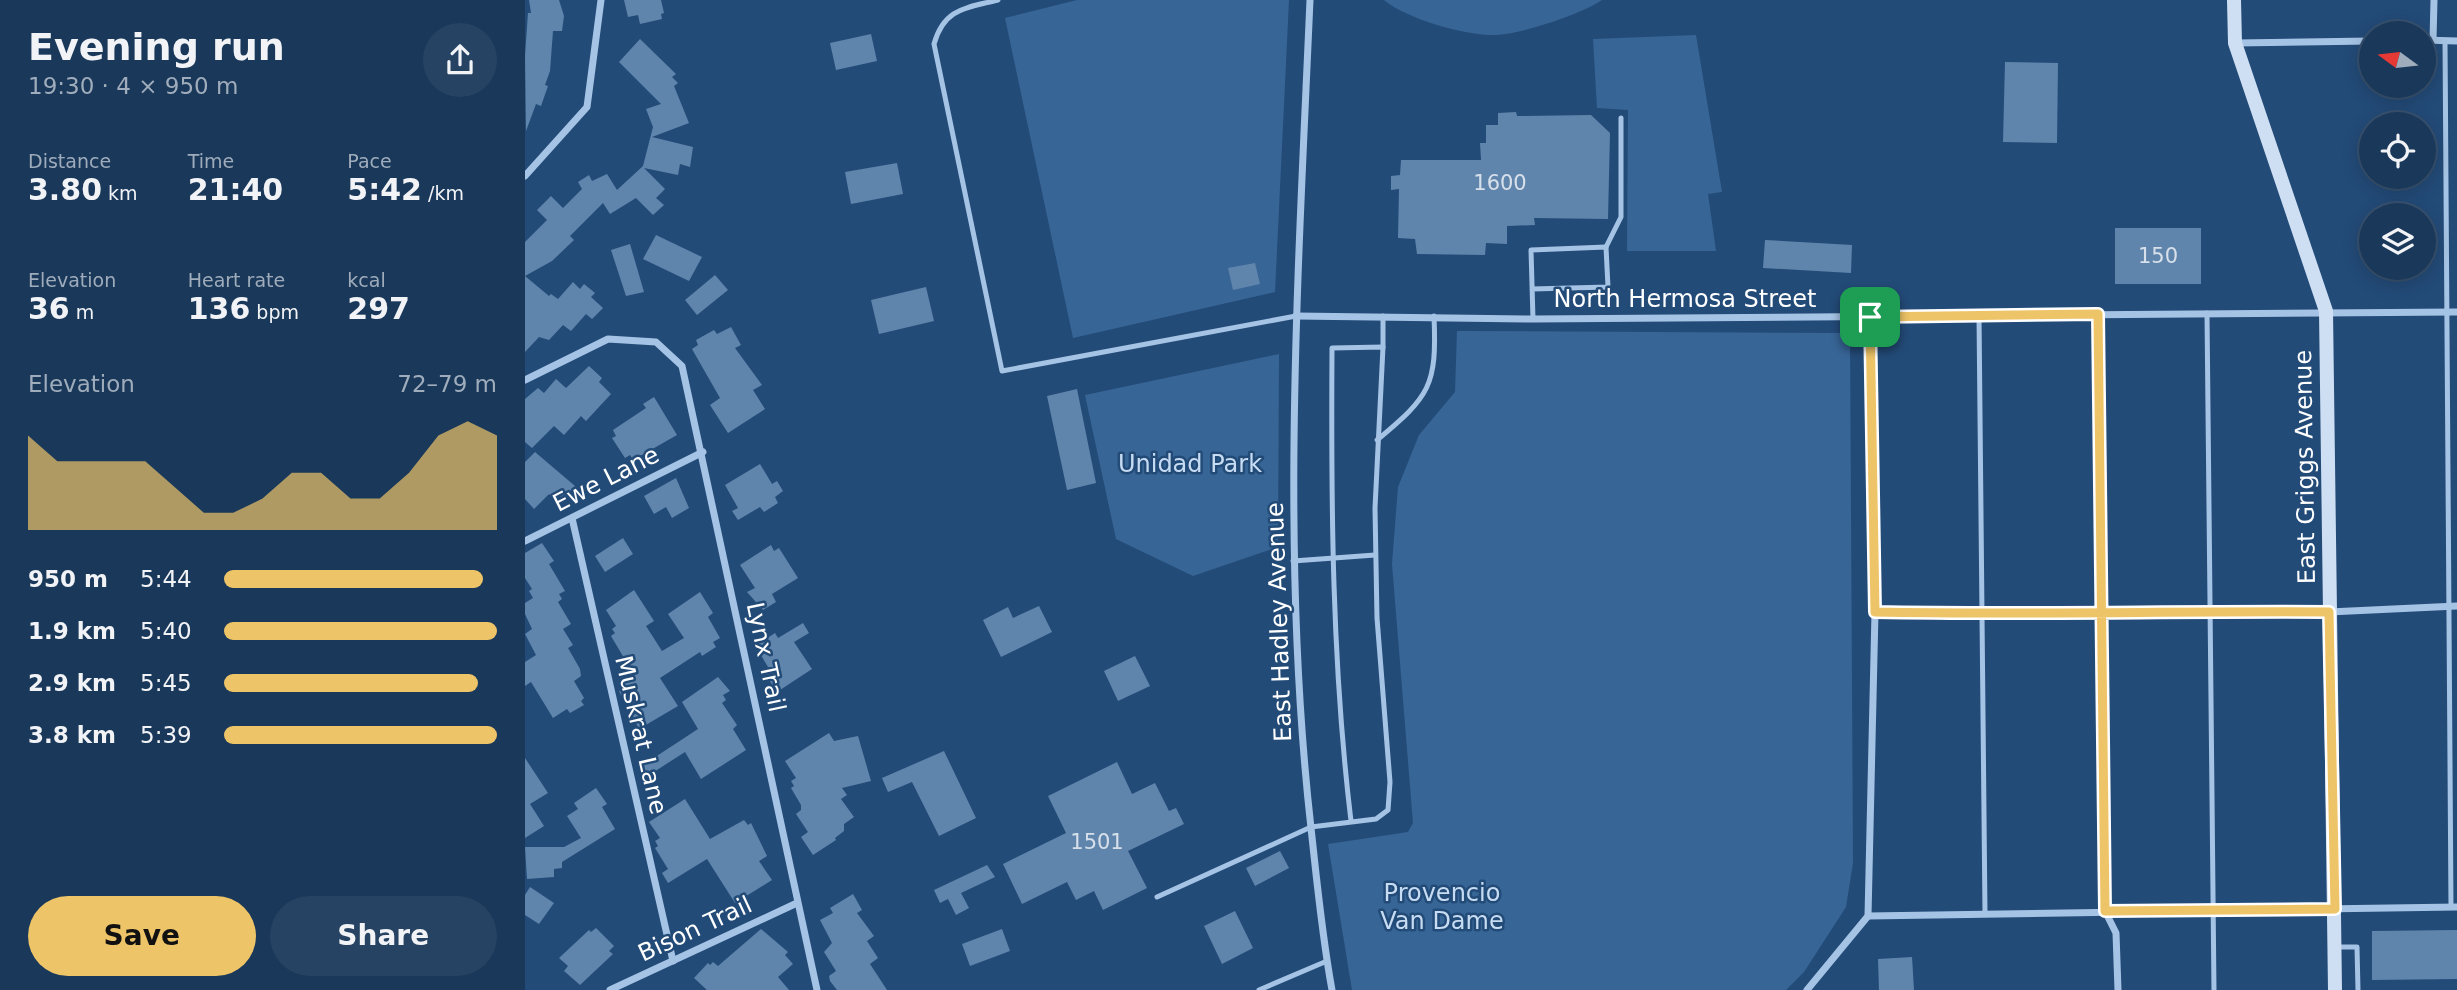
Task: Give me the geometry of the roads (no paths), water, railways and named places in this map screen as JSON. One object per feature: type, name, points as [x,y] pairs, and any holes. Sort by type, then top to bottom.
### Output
[{"type":"street","points":[[525,176],[587,107],[601,0]]},
{"type":"street","name":"East Hadley Avenue","points":[[1310,0],[1296,316],[1293,561],[1299,718],[1332,990]]},
{"type":"street","name":"East Griggs Avenue","points":[[2234,0],[2235,44],[2326,311],[2335,990]]},
{"type":"street","points":[[2434,0],[2434,21]]},
{"type":"street","points":[[2436,40],[2457,41]]},
{"type":"street","points":[[2235,44],[2359,41]]},
{"type":"street","name":"North Hermosa Street","points":[[1296,316],[1533,319],[2457,312]]},
{"type":"street","points":[[2098,314],[2105,911],[2116,933],[2118,990]]},
{"type":"street","points":[[1807,990],[1868,916],[1875,612],[1870,317]]},
{"type":"street","name":"Lynx Trail","points":[[525,380],[608,339],[656,342],[683,366],[817,990]]},
{"type":"street","name":"Ewe Lane","points":[[525,541],[703,452]]},
{"type":"street","name":"Muskrat Lane","points":[[572,518],[673,961]]},
{"type":"street","points":[[1875,612],[2329,612],[2453,606]]},
{"type":"street","name":"Bison Trail","points":[[610,990],[797,903]]},
{"type":"street","points":[[1868,916],[2454,907]]},
{"type":"lane","points":[[998,0],[956,10],[938,28],[934,44],[1002,372],[1296,316]]},
{"type":"lane","points":[[2445,41],[2445,312],[2453,606],[2454,907]]},
{"type":"lane","points":[[1532,289],[1608,288],[1606,247],[1621,217],[1621,118]]},
{"type":"lane","points":[[1533,319],[1531,250],[1606,247]]},
{"type":"lane","points":[[2207,313],[2214,990]]},
{"type":"lane","points":[[1157,897],[1311,827],[1383,816],[1390,798],[1375,555],[1383,316]]},
{"type":"lane","points":[[1377,440],[1408,415],[1430,385],[1434,369],[1434,316]]},
{"type":"lane","points":[[1979,316],[1986,914]]},
{"type":"lane","points":[[1351,821],[1341,723],[1332,558],[1332,348],[1383,347]]},
{"type":"lane","points":[[1293,561],[1375,555]]},
{"type":"lane","points":[[2335,947],[2357,947],[2358,990]]},
{"type":"lane","points":[[1259,990],[1327,961]]},
{"type":"park label","name":"Unidad Park","points":[[1190,464]]},
{"type":"park label","name":"Provencio Van Dame","points":[[1442,907]]}]
